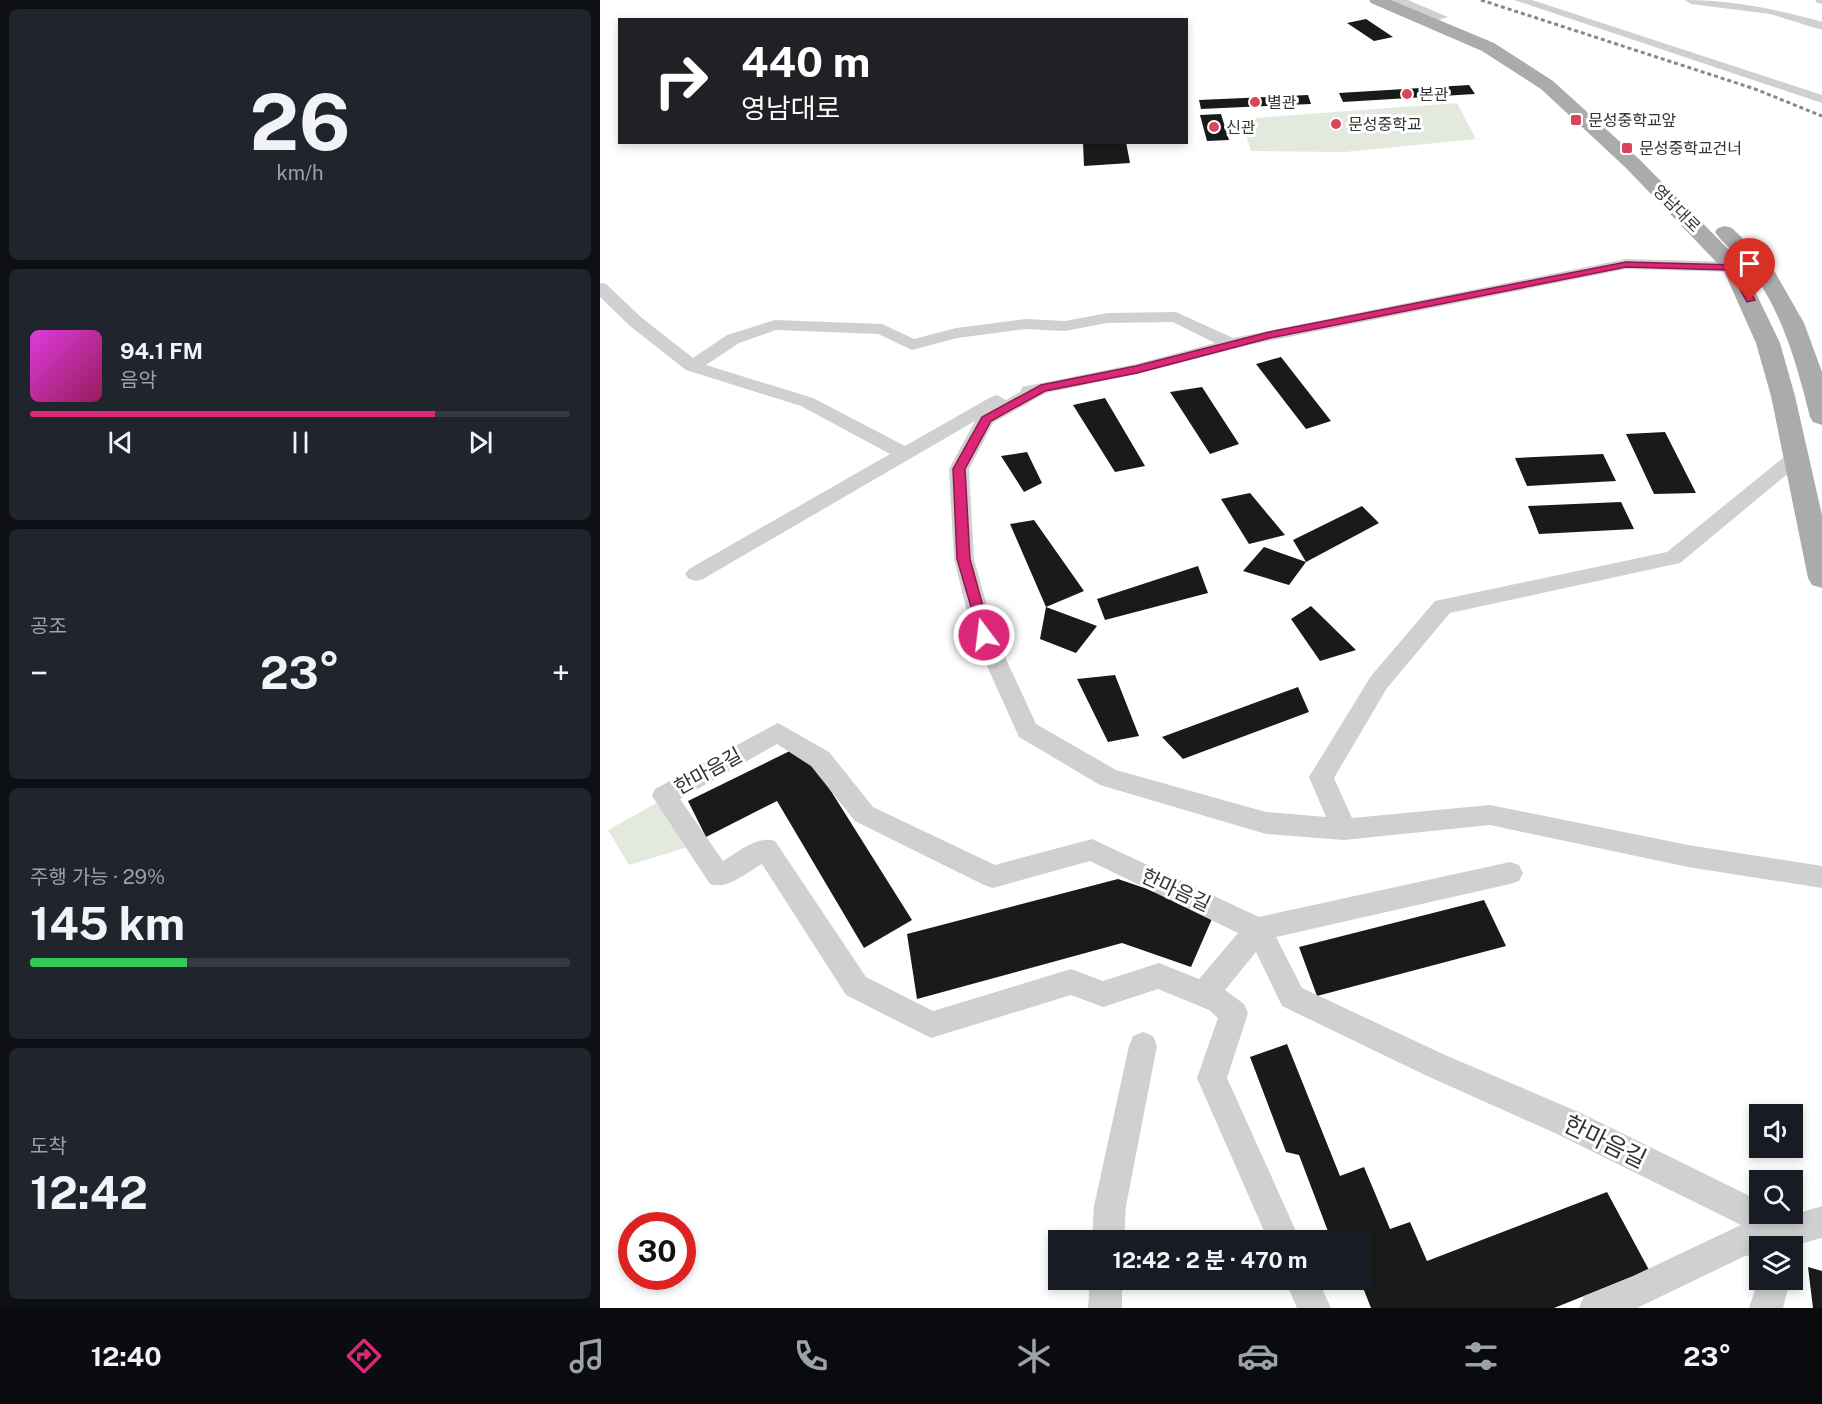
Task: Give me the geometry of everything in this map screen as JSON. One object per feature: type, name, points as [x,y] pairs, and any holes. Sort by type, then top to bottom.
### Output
[{"type":"main road","name":"영남대로","points":[[1377,0],[1488,47],[1547,85],[1632,163],[1733,267],[1768,343],[1822,578]]},
{"type":"main road","points":[[1404,0],[1525,52],[1543,62],[1595,103]]},
{"type":"main road","name":"영남대로","points":[[1611,117],[1763,272],[1787,313],[1803,351],[1822,417]]},
{"type":"street","points":[[1397,0],[1442,17]]},
{"type":"street","points":[[1520,0],[1822,99]]},
{"type":"street","points":[[1691,0],[1771,11],[1822,27]]},
{"type":"street","points":[[696,574],[1006,395],[1137,369],[1232,344],[1626,264],[1733,267]]},
{"type":"street","points":[[600,288],[636,322],[692,366],[807,402],[905,454]]},
{"type":"street","points":[[692,366],[733,339],[775,325],[882,329],[912,345],[956,333],[1026,324],[1065,326],[1107,318],[1176,317],[1232,344]]},
{"type":"street","points":[[1041,388],[986,419],[959,469],[963,559],[984,635],[1027,730],[1109,778],[1266,823],[1344,829],[1490,815],[1688,856],[1822,877]]},
{"type":"street","points":[[1344,829],[1321,777],[1379,682],[1443,607],[1672,558],[1796,457]]},
{"type":"street","name":"한마음길","points":[[1280,1230],[1212,1078],[1234,1013],[1219,1001],[1159,976],[1103,994],[1071,982],[931,1025],[856,986],[766,849],[719,876],[664,796],[778,732],[820,759],[864,814],[993,877],[1092,850],[1258,929],[1292,997],[1435,1065],[1570,1124],[1780,1236]]},
{"type":"street","points":[[1203,995],[1258,929],[1510,873]]},
{"type":"street","points":[[1109,1230],[1110,1206],[1143,1046]]},
{"type":"street","points":[[1792,1236],[1822,1222]]},
{"type":"street","points":[[1596,1308],[1643,1289],[1742,1241],[1749,1241]]},
{"type":"street","points":[[1105,1308],[1106,1290]]},
{"type":"street","points":[[1306,1290],[1314,1308]]},
{"type":"street","points":[[1766,1308],[1771,1290]]},
{"type":"shaded area","points":[[1457,103],[1476,139],[1345,152],[1251,151],[1241,119]]},
{"type":"shaded area","points":[[662,800],[688,847],[629,865],[608,830]]},
{"type":"building","points":[[1366,19],[1393,37],[1374,41],[1347,23]]},
{"type":"building","name":"본관","points":[[1469,85],[1475,94],[1343,102],[1339,93]]},
{"type":"building","name":"별관","points":[[1308,95],[1311,104],[1201,109],[1199,100]]},
{"type":"building","name":"신관","points":[[1221,114],[1229,140],[1207,141],[1200,115]]},
{"type":"building","points":[[1083,144],[1126,144],[1130,163],[1084,166]]},
{"type":"building","points":[[1281,357],[1331,421],[1306,429],[1256,364]]},
{"type":"building","points":[[1202,387],[1239,444],[1210,454],[1170,392]]},
{"type":"building","points":[[1105,398],[1145,466],[1115,472],[1073,405]]},
{"type":"building","points":[[1665,432],[1696,493],[1654,494],[1626,434]]},
{"type":"building","points":[[1027,452],[1042,483],[1024,492],[1001,456]]},
{"type":"building","points":[[1603,454],[1616,481],[1527,486],[1515,458]]},
{"type":"building","points":[[1250,493],[1285,535],[1249,544],[1221,499]]},
{"type":"building","points":[[1621,502],[1634,529],[1539,534],[1528,506]]},
{"type":"building","points":[[1362,506],[1379,523],[1306,562],[1293,540]]},
{"type":"building","points":[[1034,520],[1084,591],[1046,607],[1010,524]]},
{"type":"building","points":[[1264,547],[1306,562],[1289,585],[1243,571]]},
{"type":"building","points":[[1198,566],[1208,593],[1105,620],[1097,599]]},
{"type":"building","points":[[1311,606],[1356,650],[1320,661],[1291,619]]},
{"type":"building","points":[[1046,607],[1097,626],[1076,653],[1040,639]]},
{"type":"building","points":[[1115,675],[1139,736],[1108,742],[1077,679]]},
{"type":"building","points":[[1298,687],[1309,712],[1183,759],[1162,737]]},
{"type":"building","points":[[802,745],[912,920],[864,948],[777,801],[706,837],[688,801]]},
{"type":"building","points":[[1118,879],[1215,912],[1191,967],[1122,943],[917,999],[907,934]]},
{"type":"building","points":[[1484,900],[1506,946],[1317,996],[1299,947]]},
{"type":"building","points":[[1287,1044],[1340,1176],[1364,1167],[1390,1229],[1410,1222],[1427,1261],[1607,1192],[1649,1270],[1554,1308],[1371,1308],[1364,1290],[1372,1290],[1372,1230],[1327,1230],[1299,1155],[1286,1152],[1250,1057]]},
{"type":"building","points":[[1808,1267],[1822,1271],[1822,1308],[1813,1308]]},
{"type":"railway","points":[[1481,0],[1755,89],[1822,116]]},
{"type":"place","name":"본관","points":[[1407,94]]},
{"type":"place","name":"별관","points":[[1255,102]]},
{"type":"place","name":"문성중학교앞","points":[[1576,120]]},
{"type":"place","name":"문성중학교","points":[[1336,124]]},
{"type":"place","name":"신관","points":[[1214,127]]},
{"type":"place","name":"문성중학교건너","points":[[1627,148]]},
{"type":"route","points":[[984,635],[963,559],[959,469],[986,419],[1041,388],[1137,369],[1269,335],[1626,264],[1733,267],[1750,300]]}]
